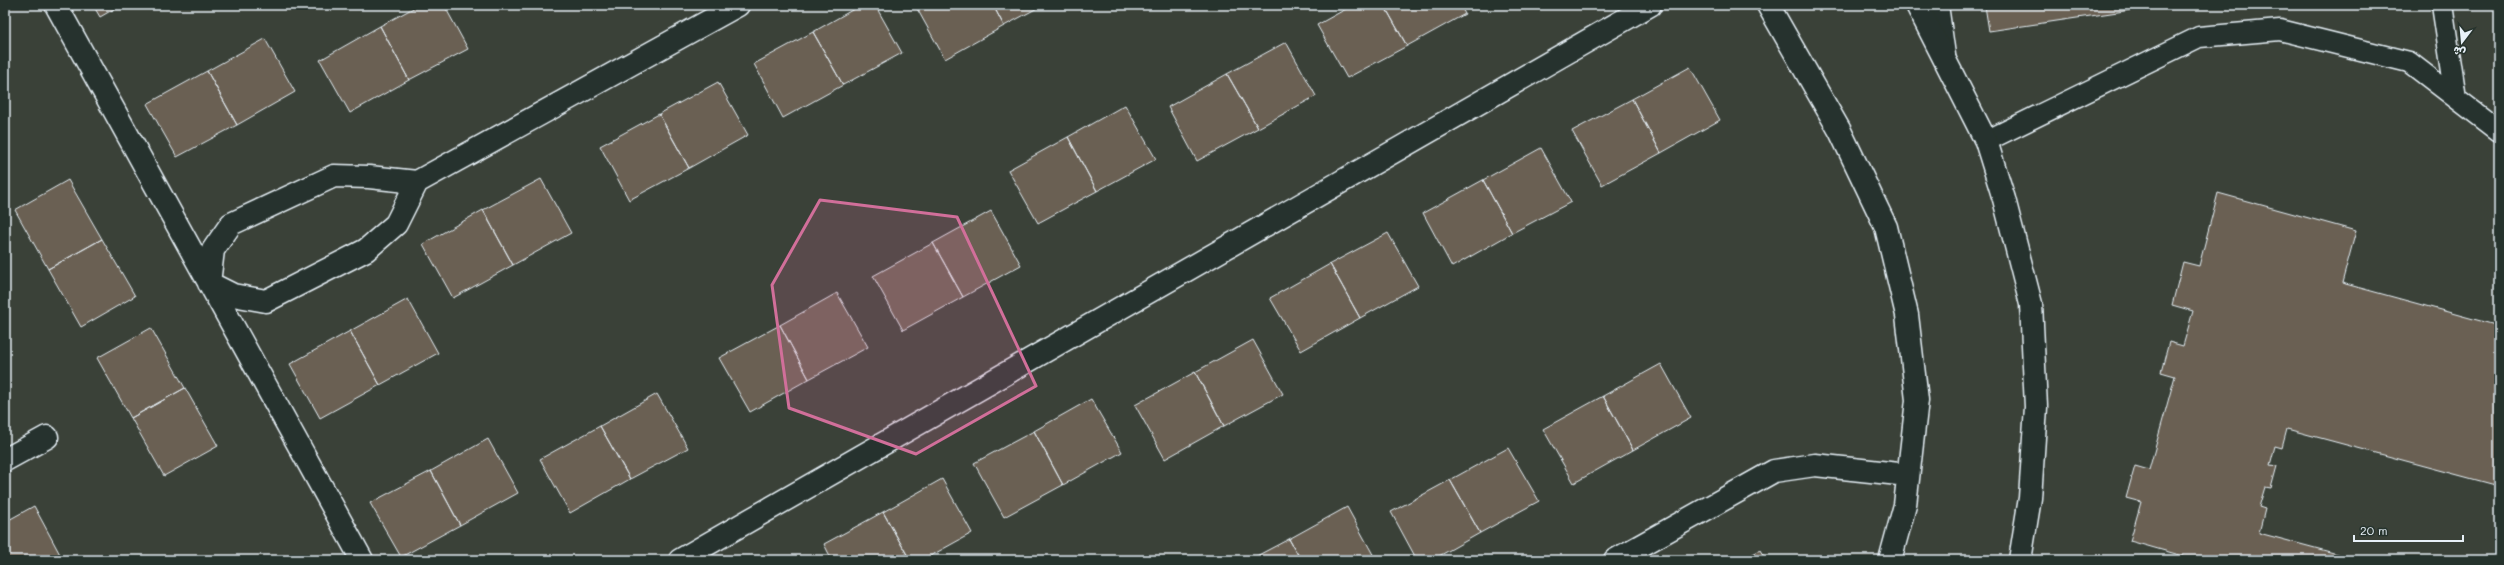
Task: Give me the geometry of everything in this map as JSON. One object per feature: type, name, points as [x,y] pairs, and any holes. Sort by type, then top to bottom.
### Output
[{"type":"street","points":[[56,5],[362,560]]},
{"type":"street","points":[[209,283],[233,295],[266,301],[366,250],[396,224],[417,182],[738,5]]},
{"type":"street","points":[[680,560],[1650,5]]},
{"type":"street","points":[[1768,5],[1840,131],[1886,227],[1907,315],[1917,400],[1905,505],[1890,560]]},
{"type":"street","points":[[1917,5],[1986,141],[2004,199],[2031,304],[2036,407],[2030,498],[2020,560]]},
{"type":"street","points":[[209,283],[213,250],[231,224],[334,176],[369,177],[417,182]]},
{"type":"street","points":[[5,460],[47,437]]},
{"type":"street","points":[[1616,560],[1774,471],[1815,464],[1908,475]]},
{"type":"lane","points":[[1938,5],[1946,61]]},
{"type":"lane","points":[[2442,5],[2456,98]]},
{"type":"lane","points":[[1986,141],[2198,37],[2280,30],[2409,62],[2499,131]]},
{"type":"highlighted area","points":[[820,200],[957,217],[1036,386],[916,454],[789,408],[772,285]]},
{"type":"building","points":[[93,5],[121,5],[100,17]]},
{"type":"building","points":[[419,5],[444,5],[468,49],[409,80],[380,26]]},
{"type":"building","points":[[861,5],[875,5],[902,53],[843,85],[813,32]]},
{"type":"building","points":[[915,5],[993,5],[1004,26],[945,59]]},
{"type":"building","points":[[993,5],[1043,5],[1004,26]]},
{"type":"building","points":[[1353,5],[1384,5],[1407,46],[1347,78],[1317,25]]},
{"type":"building","points":[[1384,5],[1460,5],[1465,14],[1407,46]]},
{"type":"building","points":[[2165,5],[1989,31],[1985,6]]},
{"type":"building","points":[[380,26],[409,80],[350,113],[320,60]]},
{"type":"building","points":[[813,32],[843,85],[783,118],[754,64]]},
{"type":"building","points":[[265,39],[295,92],[237,125],[207,71]]},
{"type":"building","points":[[1286,42],[1316,96],[1258,128],[1227,74]]},
{"type":"building","points":[[1690,67],[1720,120],[1661,153],[1632,99]]},
{"type":"building","points":[[207,71],[237,125],[177,157],[147,104]]},
{"type":"building","points":[[1227,74],[1258,128],[1197,161],[1168,107]]},
{"type":"building","points":[[718,82],[748,135],[689,168],[659,114]]},
{"type":"building","points":[[1632,99],[1661,153],[1602,185],[1572,131]]},
{"type":"building","points":[[1125,105],[1156,159],[1097,191],[1068,137]]},
{"type":"building","points":[[659,114],[689,168],[629,200],[600,146]]},
{"type":"building","points":[[1068,137],[1097,191],[1038,223],[1008,170]]},
{"type":"building","points":[[1541,148],[1571,202],[1512,233],[1483,180]]},
{"type":"building","points":[[541,179],[571,233],[513,265],[483,210]]},
{"type":"building","points":[[68,180],[102,239],[48,269],[15,210]]},
{"type":"building","points":[[1483,180],[1512,233],[1452,267],[1423,213]]},
{"type":"building","points":[[2218,193],[2356,231],[2342,283],[2499,326],[2499,486],[2287,429],[2282,448],[2275,446],[2270,465],[2277,466],[2271,488],[2265,487],[2259,507],[2265,509],[2259,533],[2360,560],[2182,560],[2183,556],[2130,541],[2141,502],[2126,498],[2135,466],[2149,470],[2175,376],[2161,372],[2169,342],[2183,346],[2193,311],[2172,305],[2183,262],[2199,266]]},
{"type":"building","points":[[483,210],[513,265],[453,298],[423,244]]},
{"type":"building","points":[[991,211],[1021,265],[963,297],[933,243]]},
{"type":"building","points":[[1388,233],[1418,286],[1360,318],[1330,264]]},
{"type":"building","points":[[102,239],[135,296],[81,327],[48,269]]},
{"type":"building","points":[[933,243],[963,297],[903,330],[873,276]]},
{"type":"building","points":[[1330,264],[1360,318],[1301,351],[1270,298]]},
{"type":"building","points":[[837,293],[868,347],[809,379],[780,325]]},
{"type":"building","points":[[408,299],[438,353],[380,385],[350,331]]},
{"type":"building","points":[[780,325],[809,379],[750,412],[719,358]]},
{"type":"building","points":[[151,328],[185,388],[131,418],[97,358]]},
{"type":"building","points":[[350,331],[380,385],[320,418],[290,364]]},
{"type":"building","points":[[1253,340],[1283,394],[1224,426],[1195,372]]},
{"type":"building","points":[[1661,364],[1691,418],[1633,450],[1603,396]]},
{"type":"building","points":[[1195,372],[1224,426],[1165,459],[1135,405]]},
{"type":"building","points":[[185,388],[218,446],[164,476],[131,418]]},
{"type":"building","points":[[657,394],[688,448],[630,479],[600,426]]},
{"type":"building","points":[[1603,396],[1633,450],[1574,483],[1543,429]]},
{"type":"building","points":[[1091,399],[1122,452],[1063,485],[1034,431]]},
{"type":"building","points":[[600,426],[630,479],[570,513],[540,459]]},
{"type":"building","points":[[1034,431],[1063,485],[1004,517],[974,463]]},
{"type":"building","points":[[488,439],[518,493],[460,525],[431,471]]},
{"type":"building","points":[[1508,448],[1539,501],[1480,533],[1450,480]]},
{"type":"building","points":[[431,471],[460,525],[401,557],[370,503]]},
{"type":"building","points":[[942,479],[972,533],[923,560],[910,560],[883,512]]},
{"type":"building","points":[[1450,480],[1480,533],[1432,560],[1417,560],[1391,512]]},
{"type":"building","points":[[34,506],[63,560],[5,560],[5,522]]},
{"type":"building","points":[[1347,507],[1376,560],[1301,560],[1289,539]]},
{"type":"building","points":[[883,512],[910,560],[832,560],[824,544]]},
{"type":"building","points":[[1289,539],[1301,560],[1249,560]]},
{"type":"building","points":[[1760,550],[1766,560],[1742,560]]}]
